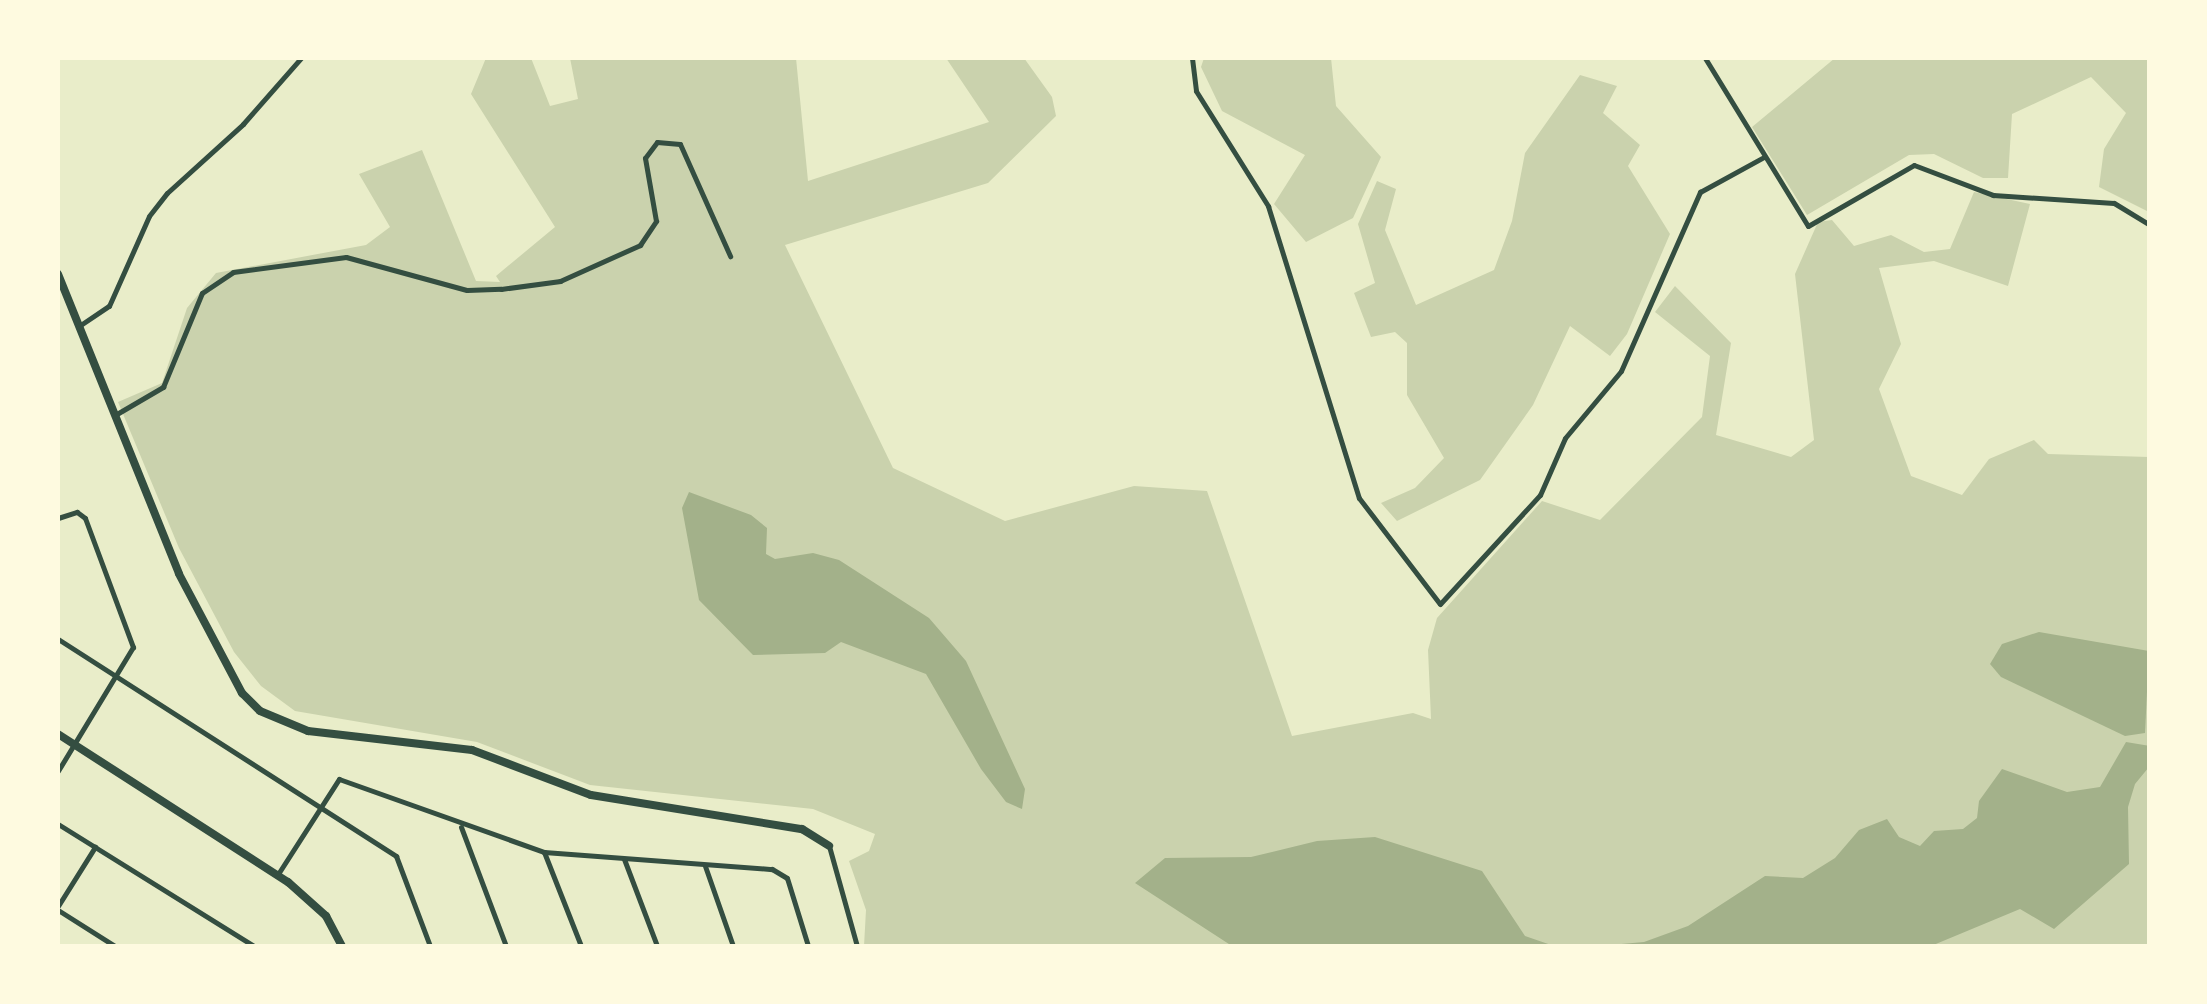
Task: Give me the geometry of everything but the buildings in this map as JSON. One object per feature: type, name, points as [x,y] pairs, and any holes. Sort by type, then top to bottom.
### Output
[{"type":"street","points":[[79,326],[109,306],[167,193],[244,124],[302,58]]},
{"type":"street","points":[[1192,58],[1196,91],[1268,206],[1358,498],[1440,604],[1540,496],[1565,438],[1621,371],[1700,192],[1762,158]]},
{"type":"street","points":[[1705,58],[1762,158],[1808,226],[1914,165],[1993,195],[2114,203],[2150,225]]},
{"type":"street","points":[[114,415],[163,388],[202,293],[233,272],[346,257],[468,290],[500,289],[560,281],[640,245],[656,221],[646,158],[658,142],[680,144],[730,256]]},
{"type":"street","points":[[58,274],[178,574],[242,693],[260,711],[308,731],[472,750],[591,795],[802,830],[829,846],[857,946]]},
{"type":"street","points":[[58,518],[77,512],[88,523],[132,642],[118,677],[58,771]]},
{"type":"street","points":[[58,639],[396,856],[430,946]]},
{"type":"street","points":[[58,734],[278,874],[320,910],[342,946]]},
{"type":"street","points":[[278,874],[339,779],[445,814],[460,827],[544,852],[772,869],[787,878],[808,946]]},
{"type":"street","points":[[58,824],[254,946]]},
{"type":"street","points":[[460,827],[506,946]]},
{"type":"street","points":[[95,847],[58,908],[114,946]]},
{"type":"street","points":[[544,852],[581,946]]},
{"type":"street","points":[[624,858],[657,946]]},
{"type":"street","points":[[706,866],[733,946]]},
{"type":"shaded area","points":[[486,58],[531,58],[550,106],[578,99],[570,58],[796,58],[808,181],[989,122],[946,58],[1024,58],[1052,97],[1056,116],[988,183],[785,245],[893,468],[1005,521],[1134,486],[1207,491],[1292,736],[1413,713],[1431,719],[1428,650],[1437,618],[1542,501],[1600,520],[1702,417],[1710,356],[1655,312],[1675,286],[1731,343],[1716,435],[1791,457],[1814,440],[1795,274],[1818,222],[1832,220],[1854,246],[1891,235],[1924,252],[1950,249],[1974,192],[2030,204],[2008,286],[1934,261],[1879,268],[1901,344],[1879,389],[1911,476],[1962,495],[1989,459],[2034,440],[2048,454],[2149,457],[2149,946],[864,946],[866,910],[849,861],[869,851],[875,834],[813,809],[590,785],[477,742],[295,711],[261,686],[234,652],[179,548],[118,402],[162,383],[187,308],[216,273],[366,245],[390,227],[359,174],[422,150],[476,281],[500,282],[496,276],[555,227],[471,94]]},
{"type":"shaded area","points":[[1204,58],[1331,58],[1336,106],[1381,157],[1353,218],[1306,242],[1274,204],[1305,155],[1222,111],[1201,67]]},
{"type":"shaded area","points":[[1835,58],[2149,58],[2149,212],[2099,187],[2104,149],[2126,113],[2091,77],[2012,114],[2008,178],[1983,178],[1934,154],[1909,155],[1807,215],[1752,127]]},
{"type":"shaded area","points":[[1580,75],[1617,86],[1603,113],[1640,145],[1628,166],[1670,234],[1627,334],[1610,356],[1570,326],[1533,405],[1480,480],[1397,521],[1381,503],[1415,488],[1444,458],[1407,395],[1407,343],[1395,332],[1371,337],[1354,293],[1375,283],[1358,224],[1377,181],[1396,189],[1385,230],[1416,305],[1494,270],[1512,221],[1525,153]]},
{"type":"shaded area","points":[[689,492],[751,515],[767,528],[766,554],[775,559],[813,553],[839,560],[929,618],[966,661],[1025,789],[1022,809],[1006,802],[981,769],[926,674],[841,642],[825,653],[753,655],[699,600],[682,508]]},
{"type":"shaded area","points":[[2039,632],[2149,651],[2145,733],[2125,736],[2001,677],[1990,664],[2002,644]]},
{"type":"shaded area","points":[[2126,742],[2150,746],[2149,767],[2135,784],[2128,807],[2129,864],[2054,929],[2020,909],[1931,946],[1599,946],[1644,942],[1688,926],[1765,876],[1803,878],[1835,858],[1859,830],[1887,819],[1899,837],[1920,846],[1934,831],[1963,829],[1977,818],[1979,801],[2002,769],[2067,792],[2100,787]]},
{"type":"shaded area","points":[[1375,837],[1482,871],[1525,936],[1554,946],[1232,946],[1135,883],[1165,858],[1251,857],[1317,841]]}]
